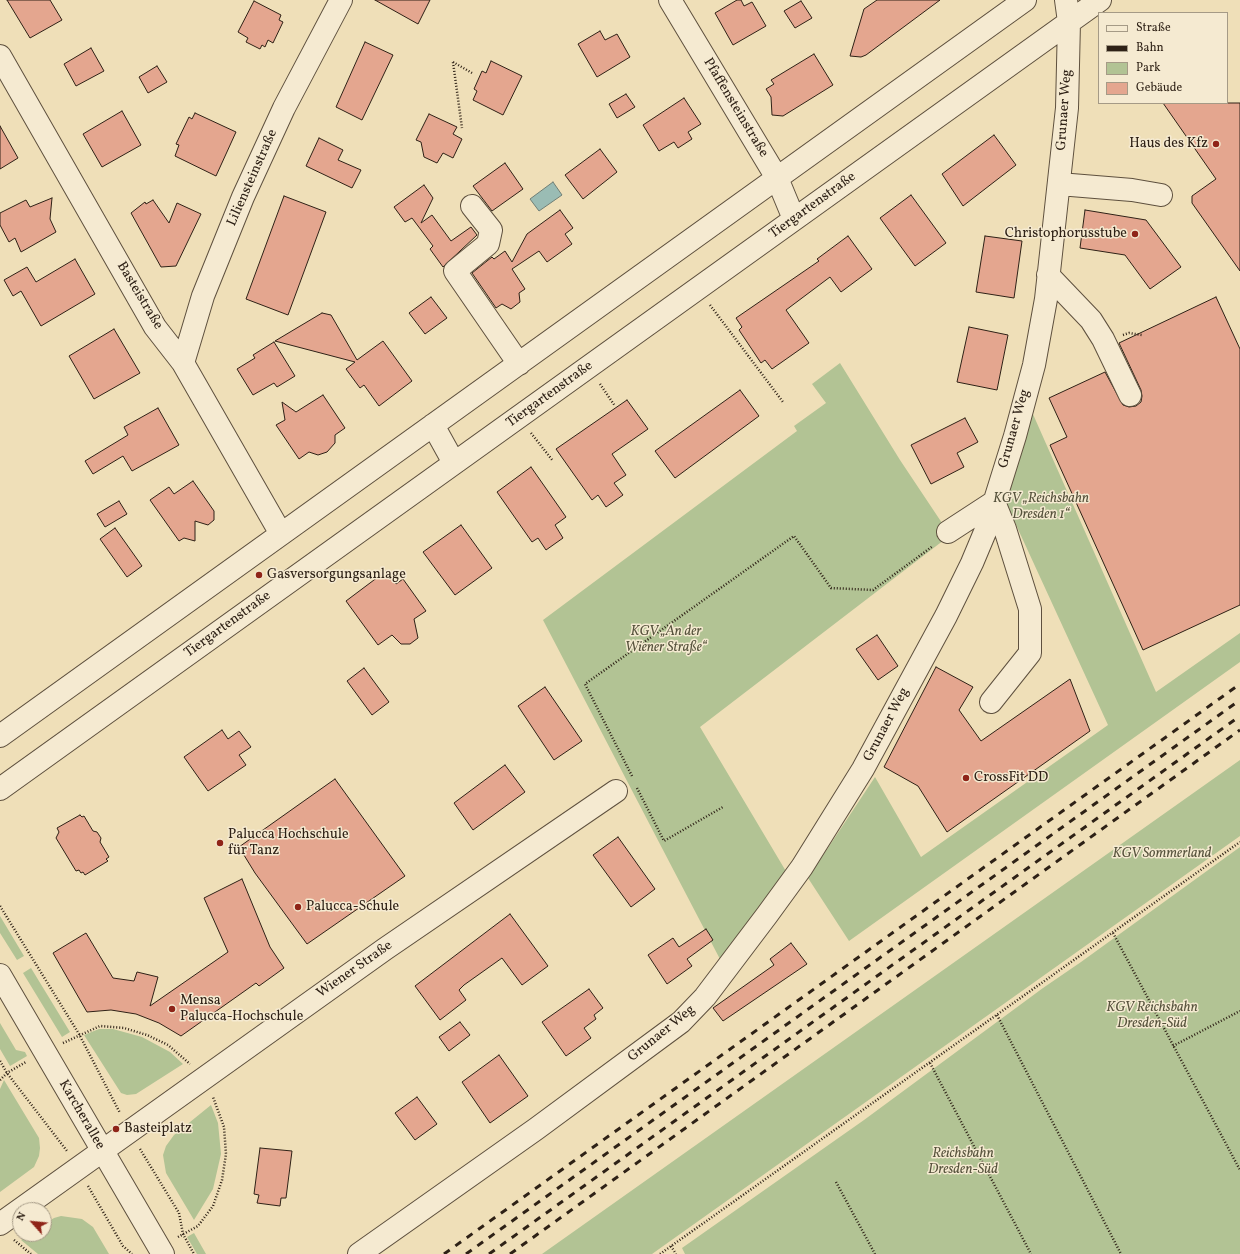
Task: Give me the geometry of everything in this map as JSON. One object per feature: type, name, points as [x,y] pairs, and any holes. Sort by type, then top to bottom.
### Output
[{"type":"street","name":"Liliensteinstraße","points":[[183,363],[203,296],[243,197],[284,108],[340,0]]},
{"type":"street","name":"Pfaffensteinstraße","points":[[670,0],[777,178],[794,219]]},
{"type":"street","points":[[0,736],[1025,0]]},
{"type":"street","name":"Grunaer Weg","points":[[359,1254],[536,1129],[680,1022],[705,998],[728,968],[802,867],[846,799],[949,610],[972,563],[994,502],[1015,436],[1034,364],[1044,315],[1067,108],[1070,22],[1066,0]]},
{"type":"street","name":"Tiergartenstraße","points":[[0,789],[1100,0]]},
{"type":"street","name":"Basteistraße","points":[[0,56],[155,327],[183,363],[281,534]]},
{"type":"street","points":[[1059,184],[1161,194]]},
{"type":"street","points":[[472,206],[491,230],[488,244],[455,271],[519,364]]},
{"type":"street","points":[[1048,275],[1091,320],[1103,340],[1130,395]]},
{"type":"street","points":[[433,425],[454,463]]},
{"type":"street","points":[[948,532],[994,502],[1005,529],[1030,609],[1030,652],[991,702]]},
{"type":"street","name":"Wiener Straße","points":[[0,1224],[385,949],[628,785]]},
{"type":"street","name":"Karcherallee","points":[[0,975],[163,1254]]},
{"type":"path","points":[[462,128],[453,62],[472,73]]},
{"type":"path","points":[[698,288],[783,402]]},
{"type":"path","points":[[588,367],[615,406]]},
{"type":"path","points":[[519,417],[553,461]]},
{"type":"path","points":[[723,807],[664,841],[628,785],[585,684],[794,536],[831,588],[873,590],[941,540],[948,532]]},
{"type":"path","points":[[660,1254],[1113,934],[1240,842]]},
{"type":"path","points":[[0,906],[79,1034],[114,1101]]},
{"type":"path","points":[[1113,934],[1240,1170]]},
{"type":"path","points":[[1173,1046],[1240,1011]]},
{"type":"path","points":[[997,1015],[1121,1254]]},
{"type":"path","points":[[0,1061],[7,1073],[60,1139]]},
{"type":"path","points":[[0,1080],[7,1073],[28,1061]]},
{"type":"path","points":[[930,1063],[1031,1254]]},
{"type":"path","points":[[145,1157],[179,1213],[183,1234],[194,1254]]},
{"type":"path","points":[[836,1182],[875,1254]]},
{"type":"path","points":[[96,1200],[123,1246],[132,1254]]},
{"type":"path","points":[[671,1246],[676,1254]]},
{"type":"green space","name":"KGV „An der Wiener Straße“","points":[[840,363],[900,460],[948,532],[944,540],[700,727],[787,873],[722,963],[543,620],[797,431],[794,426],[826,403],[812,384]]},
{"type":"green space","name":"KGV „Reichsbahn Dresden 1“","points":[[1032,412],[1156,692],[1240,633],[1240,662],[849,941],[808,878],[875,777],[921,857],[1108,725],[1006,503]]},
{"type":"green space","name":"KGV Sommerland","points":[[1240,760],[1240,836],[652,1254],[542,1254]]},
{"type":"green space","points":[[1240,847],[1240,1254],[685,1254],[682,1248],[864,1120],[1043,988]]},
{"type":"green space","points":[[0,916],[24,956],[17,960],[0,933]]},
{"type":"green space","points":[[31,968],[70,1032],[62,1037],[23,973]]},
{"type":"green space","points":[[0,1023],[16,1050],[25,1052],[27,1056],[10,1066],[0,1049]]},
{"type":"green space","points":[[99,1029],[113,1029],[142,1037],[170,1052],[183,1064],[136,1094],[127,1095],[121,1093],[84,1035]]},
{"type":"green space","points":[[4,1080],[39,1138],[40,1148],[39,1156],[34,1167],[0,1192],[0,1089]]},
{"type":"green space","points":[[211,1105],[218,1123],[221,1154],[213,1189],[194,1220],[166,1173],[163,1155],[166,1146],[174,1135]]},
{"type":"green space","points":[[61,1216],[82,1219],[93,1227],[109,1254],[38,1254],[23,1242],[52,1242],[52,1219]]},
{"type":"green space","points":[[194,1233],[206,1254],[197,1254],[187,1237]]},
{"type":"water","points":[[553,182],[562,195],[539,211],[530,199]]},
{"type":"building","points":[[7,0],[50,0],[62,20],[30,38]]},
{"type":"building","points":[[375,0],[430,0],[418,24]]},
{"type":"building","points":[[737,0],[741,0],[744,6],[752,2],[766,26],[733,45],[715,13]]},
{"type":"building","points":[[877,0],[940,0],[866,55],[861,57],[850,56],[864,9]]},
{"type":"building","points":[[254,1],[281,15],[279,20],[283,22],[273,43],[268,40],[265,47],[262,45],[260,49],[246,42],[248,38],[238,32]]},
{"type":"building","points":[[801,1],[812,18],[795,28],[784,11]]},
{"type":"building","points":[[600,31],[605,40],[617,34],[630,57],[597,77],[578,44]]},
{"type":"building","points":[[365,42],[393,55],[362,120],[336,107]]},
{"type":"building","points":[[91,48],[104,71],[76,86],[64,64]]},
{"type":"building","points":[[814,54],[833,85],[783,116],[772,115],[771,97],[766,89],[774,84],[771,80]]},
{"type":"building","points":[[491,61],[522,76],[503,115],[473,100],[477,91],[474,89],[482,71],[486,73]]},
{"type":"building","points":[[157,66],[167,82],[148,93],[139,77]]},
{"type":"building","points":[[626,94],[635,107],[617,118],[609,104]]},
{"type":"building","points":[[684,98],[701,124],[688,132],[692,139],[678,148],[674,142],[659,151],[643,125]]},
{"type":"building","name":"Haus des Kfz","points":[[1240,103],[1240,271],[1192,203],[1192,196],[1216,179],[1164,104]]},
{"type":"building","points":[[122,111],[141,145],[102,167],[83,134]]},
{"type":"building","points":[[195,113],[236,132],[216,176],[175,156],[179,145],[176,144],[189,117],[192,119]]},
{"type":"building","points":[[429,114],[457,127],[453,134],[462,139],[453,158],[443,153],[437,163],[424,157],[421,142],[416,140]]},
{"type":"building","points":[[0,126],[18,158],[0,169]]},
{"type":"building","points":[[994,135],[1016,165],[963,206],[942,174]]},
{"type":"building","points":[[319,138],[343,150],[338,160],[361,170],[352,188],[306,166]]},
{"type":"building","points":[[600,149],[617,172],[583,199],[565,175]]},
{"type":"building","points":[[505,163],[523,189],[492,211],[473,186]]},
{"type":"building","points":[[424,185],[433,198],[421,223],[432,215],[451,241],[471,227],[477,235],[443,267],[430,249],[433,246],[412,218],[405,222],[394,207]]},
{"type":"building","points":[[911,195],[946,243],[915,266],[880,218]]},
{"type":"building","points":[[284,196],[326,212],[288,315],[246,299]]},
{"type":"building","points":[[52,198],[50,219],[56,232],[21,252],[15,238],[9,242],[0,225],[0,213],[26,200],[30,207]]},
{"type":"building","points":[[153,200],[169,223],[177,203],[201,214],[176,266],[161,267],[131,213],[145,202],[146,204]]},
{"type":"building","points":[[560,210],[573,228],[565,234],[572,244],[547,262],[539,251],[512,269],[525,289],[519,293],[520,302],[511,309],[502,304],[496,308],[472,273],[492,257],[494,259],[505,251],[512,262],[527,234]]},
{"type":"building","points":[[1085,210],[1146,220],[1181,267],[1150,289],[1125,255],[1080,248]]},
{"type":"building","points":[[848,236],[872,269],[841,292],[830,277],[786,310],[809,343],[772,369],[765,360],[761,363],[739,330],[742,327],[736,318],[819,261],[817,259]]},
{"type":"building","points":[[985,236],[1022,241],[1014,298],[976,292]]},
{"type":"building","points":[[75,259],[95,294],[41,326],[21,291],[13,296],[4,280],[27,267],[36,282]]},
{"type":"building","points":[[431,297],[447,318],[425,334],[409,313]]},
{"type":"building","points":[[1216,297],[1240,349],[1240,605],[1143,650],[1050,445],[1067,437],[1049,398],[1105,372],[1123,405],[1129,407],[1136,406],[1141,402],[1141,390],[1119,343]]},
{"type":"building","points":[[322,313],[331,315],[357,360],[383,341],[412,381],[379,406],[364,385],[360,388],[346,369],[355,362],[275,341]]},
{"type":"building","points":[[969,327],[1008,335],[997,390],[957,382]]},
{"type":"building","points":[[114,329],[140,373],[94,399],[69,356]]},
{"type":"building","points":[[274,342],[295,376],[277,387],[274,383],[253,395],[237,369],[255,358],[253,355]]},
{"type":"building","points":[[740,390],[759,416],[675,478],[655,451]]},
{"type":"building","points":[[323,395],[345,428],[335,435],[335,443],[327,452],[318,455],[309,452],[299,459],[276,425],[285,420],[282,402],[296,412]]},
{"type":"building","points":[[627,400],[648,429],[612,454],[626,475],[614,483],[623,495],[606,507],[598,495],[592,500],[556,449]]},
{"type":"building","points":[[158,408],[179,445],[132,471],[123,456],[93,474],[85,461],[128,435],[124,427]]},
{"type":"building","points":[[965,418],[978,442],[957,453],[964,467],[931,484],[911,445]]},
{"type":"building","points":[[531,467],[566,517],[555,525],[563,538],[546,550],[538,538],[532,542],[497,492]]},
{"type":"building","points":[[193,481],[214,511],[214,520],[208,525],[195,521],[195,541],[184,538],[179,541],[150,500],[169,487],[174,494]]},
{"type":"building","points":[[119,501],[127,514],[105,527],[97,514]]},
{"type":"building","points":[[461,525],[492,568],[455,595],[423,552]]},
{"type":"building","points":[[115,528],[142,566],[127,577],[100,539]]},
{"type":"building","points":[[386,571],[396,584],[403,579],[426,611],[414,619],[418,638],[410,644],[401,644],[392,635],[378,645],[346,601]]},
{"type":"building","points":[[877,635],[898,666],[878,680],[856,649]]},
{"type":"building","points":[[936,667],[973,687],[959,710],[981,741],[1070,679],[1090,731],[947,832],[918,786],[884,767]]},
{"type":"building","points":[[364,668],[389,702],[372,715],[347,681]]},
{"type":"building","points":[[545,687],[582,741],[554,760],[518,706]]},
{"type":"building","points":[[222,730],[228,739],[239,731],[251,747],[239,755],[246,765],[208,791],[184,757]]},
{"type":"building","points":[[505,765],[525,792],[473,830],[454,803]]},
{"type":"building","points":[[335,779],[405,876],[307,944],[255,873],[239,847]]},
{"type":"building","points":[[80,815],[82,817],[84,816],[93,831],[97,832],[101,838],[100,842],[109,857],[106,859],[108,861],[85,875],[79,870],[76,871],[56,838],[59,832],[57,828]]},
{"type":"building","points":[[618,837],[655,889],[631,907],[593,855]]},
{"type":"building","points":[[242,879],[270,947],[284,968],[259,986],[256,983],[181,1036],[159,1023],[136,1014],[111,1010],[87,1012],[53,953],[86,933],[113,978],[134,981],[137,972],[158,977],[150,1006],[228,952],[204,898]]},
{"type":"building","points":[[510,914],[548,966],[522,985],[502,958],[459,990],[466,1000],[440,1020],[415,986]]},
{"type":"building","points":[[706,929],[713,940],[687,959],[692,966],[667,984],[648,955],[673,938],[679,947]]},
{"type":"building","points":[[791,943],[807,964],[723,1021],[713,1008],[774,965],[770,959]]},
{"type":"building","points":[[589,989],[603,1008],[594,1015],[596,1019],[584,1028],[591,1038],[566,1056],[542,1022]]},
{"type":"building","points":[[460,1022],[470,1035],[449,1051],[439,1037]]},
{"type":"building","points":[[499,1055],[528,1096],[490,1123],[462,1082]]},
{"type":"building","points":[[417,1097],[437,1124],[415,1140],[395,1113]]},
{"type":"building","points":[[260,1148],[292,1151],[286,1198],[281,1198],[280,1206],[257,1203],[259,1195],[254,1194]]},
{"type":"railway","points":[[444,1254],[1240,684]]},
{"type":"railway","points":[[466,1254],[1240,700]]},
{"type":"railway","points":[[489,1254],[1240,716]]},
{"type":"railway","points":[[510,1254],[1240,730]]},
{"type":"place","name":"Haus des Kfz","points":[[1216,144]]},
{"type":"place","name":"Christophorusstube","points":[[1135,234]]},
{"type":"place","name":"Gasversorgungsanlage","points":[[259,575]]},
{"type":"place","name":"CrossFit DD","points":[[966,778]]},
{"type":"place","name":"Palucca Hochschule für Tanz","points":[[220,843]]},
{"type":"place","name":"Palucca-Schule","points":[[298,907]]},
{"type":"place","name":"Mensa Palucca-Hochschule","points":[[172,1009]]},
{"type":"place","name":"Basteiplatz","points":[[116,1129]]},
{"type":"park label","name":"KGV Reichsbahn Dresden-Süd","points":[[1152,1016]]},
{"type":"park label","name":"Reichsbahn Dresden-Süd","points":[[963,1162]]}]
